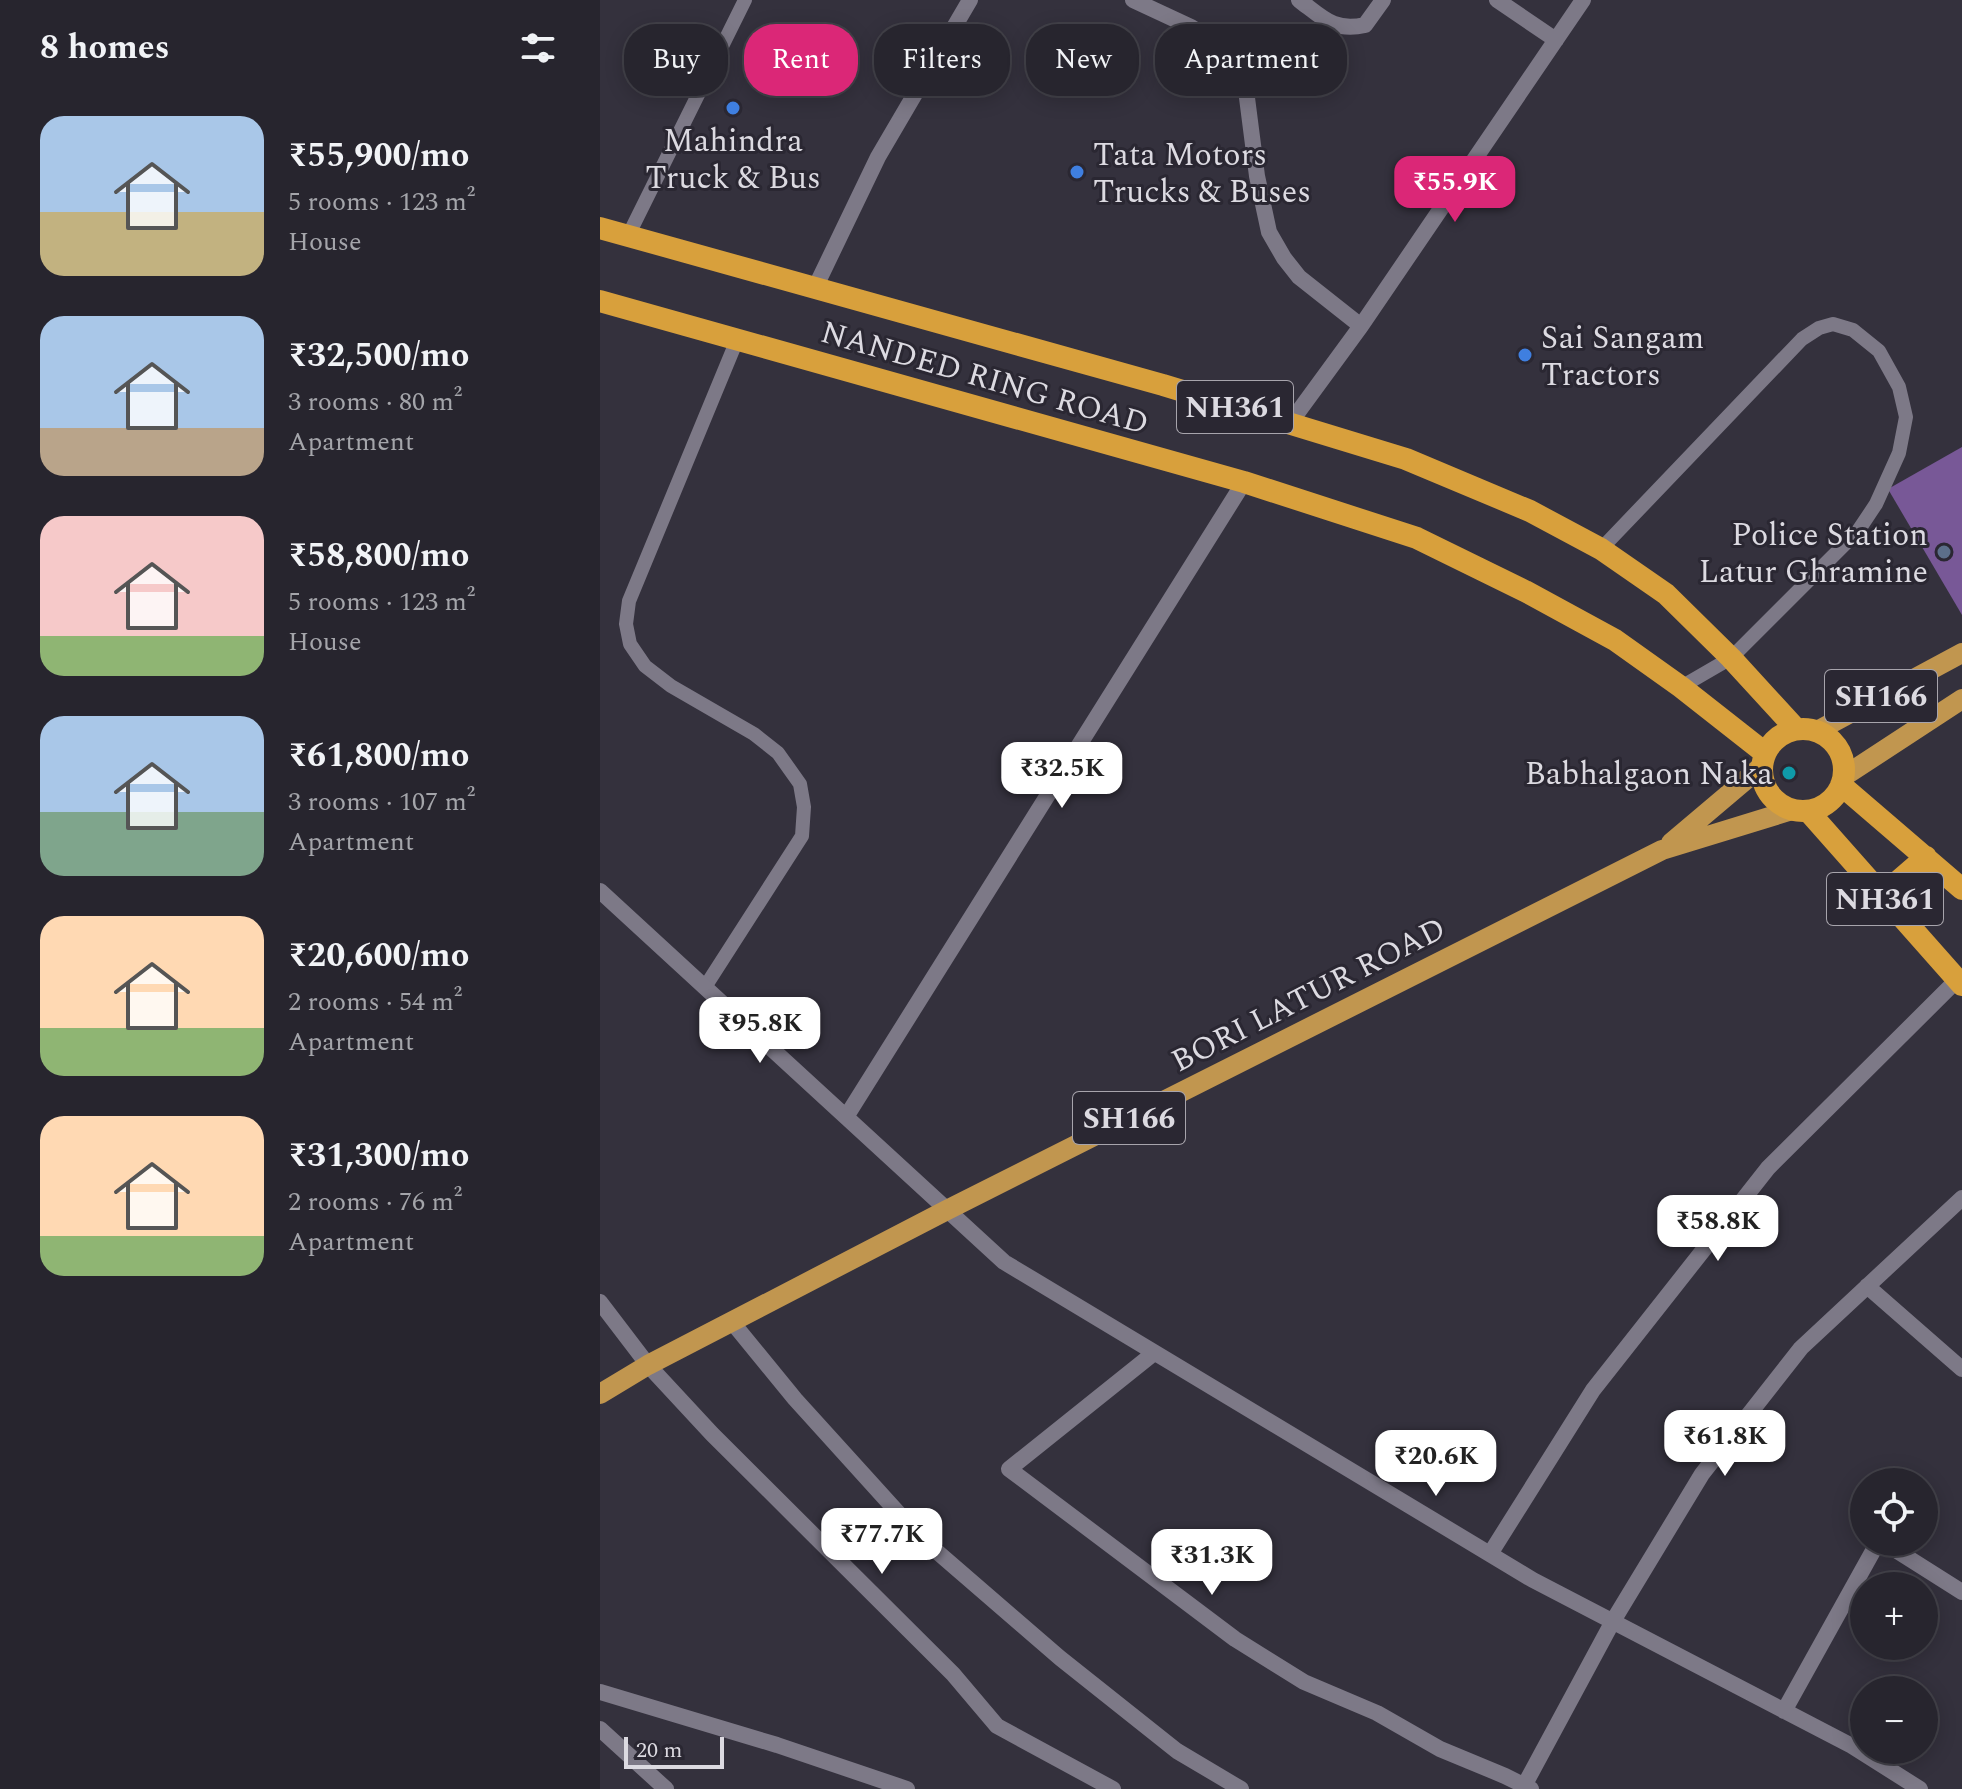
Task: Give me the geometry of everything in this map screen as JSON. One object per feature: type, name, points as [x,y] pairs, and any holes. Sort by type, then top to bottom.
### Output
[{"type":"highway","name":"NH361","points":[[600,228],[1290,423],[1406,459],[1530,511],[1601,549],[1666,594],[1807,730],[1833,742],[1842,758],[1842,781],[1962,889]]},
{"type":"highway","name":"NANDED RING ROAD","points":[[600,301],[1244,482],[1417,538],[1615,640],[1681,687],[1763,760]]},
{"type":"highway","points":[[1763,760],[1778,737],[1807,730]]},
{"type":"highway","name":"NH361","points":[[1763,760],[1764,785],[1775,801],[1800,810],[1882,895],[1959,982]]},
{"type":"highway","points":[[1800,810],[1828,802],[1842,781]]},
{"type":"highway","points":[[1882,895],[1926,857]]},
{"type":"main road","name":"SH166","points":[[1807,730],[1962,653]]},
{"type":"main road","name":"SH166","points":[[1842,781],[1962,699]]},
{"type":"main road","name":"BORI LATUR ROAD","points":[[1662,850],[1763,760]]},
{"type":"main road","name":"BORI LATUR ROAD","points":[[600,1394],[648,1365],[947,1210],[1662,850],[1800,810]]},
{"type":"street","points":[[815,288],[878,157],[970,0]]},
{"type":"street","points":[[1133,0],[1191,27],[1217,44],[1237,68],[1246,90],[1257,176],[1269,232],[1299,277],[1361,326]]},
{"type":"street","points":[[1299,0],[1340,28],[1365,25],[1383,0]]},
{"type":"street","points":[[1497,0],[1556,40]]},
{"type":"street","points":[[1290,423],[1361,326],[1583,0]]},
{"type":"street","points":[[846,1117],[1244,482]]},
{"type":"street","points":[[600,891],[1004,1262],[1533,1580],[1852,1746],[1920,1789]]},
{"type":"street","points":[[1490,1554],[1593,1390],[1768,1168],[1959,982]]},
{"type":"street","points":[[1154,1353],[1009,1469],[1235,1639],[1281,1668],[1304,1682],[1377,1713],[1440,1749],[1527,1787],[1613,1621],[1702,1474],[1801,1348],[1962,1198]]},
{"type":"street","points":[[1867,1286],[1962,1369]]},
{"type":"street","points":[[600,1302],[648,1365],[766,1488],[953,1674],[997,1726],[1113,1789]]},
{"type":"street","points":[[732,1322],[795,1399],[920,1537],[1060,1658],[1177,1751],[1241,1789]]},
{"type":"street","points":[[1784,1711],[1873,1556]]},
{"type":"street","points":[[1904,1556],[1962,1592]]},
{"type":"street","points":[[600,1692],[777,1745],[907,1789]]},
{"type":"street","points":[[600,1729],[666,1789]]},
{"type":"lane","points":[[628,236],[745,0]]},
{"type":"lane","points":[[1601,549],[1802,339],[1819,328],[1833,324],[1853,330],[1879,351],[1899,387],[1906,417],[1899,453],[1876,504],[1858,531],[1731,658],[1681,687]]},
{"type":"lane","points":[[705,987],[802,836],[804,807],[800,784],[778,753],[754,734],[671,686],[645,666],[630,644],[626,624],[629,601],[737,340]]},
{"type":"building","name":"Police Station Latur Ghramine","points":[[1962,447],[1962,615],[1888,489]]},
{"type":"place","name":"Mahindra Truck & Bus","points":[[733,108]]},
{"type":"place","name":"Tata Motors Trucks & Buses","points":[[1077,172]]},
{"type":"place","name":"Sai Sangam Tractors","points":[[1525,355]]},
{"type":"place","name":"Police Station Latur Ghramine","points":[[1944,552]]},
{"type":"place","name":"Babhalgaon Naka","points":[[1789,773]]}]
